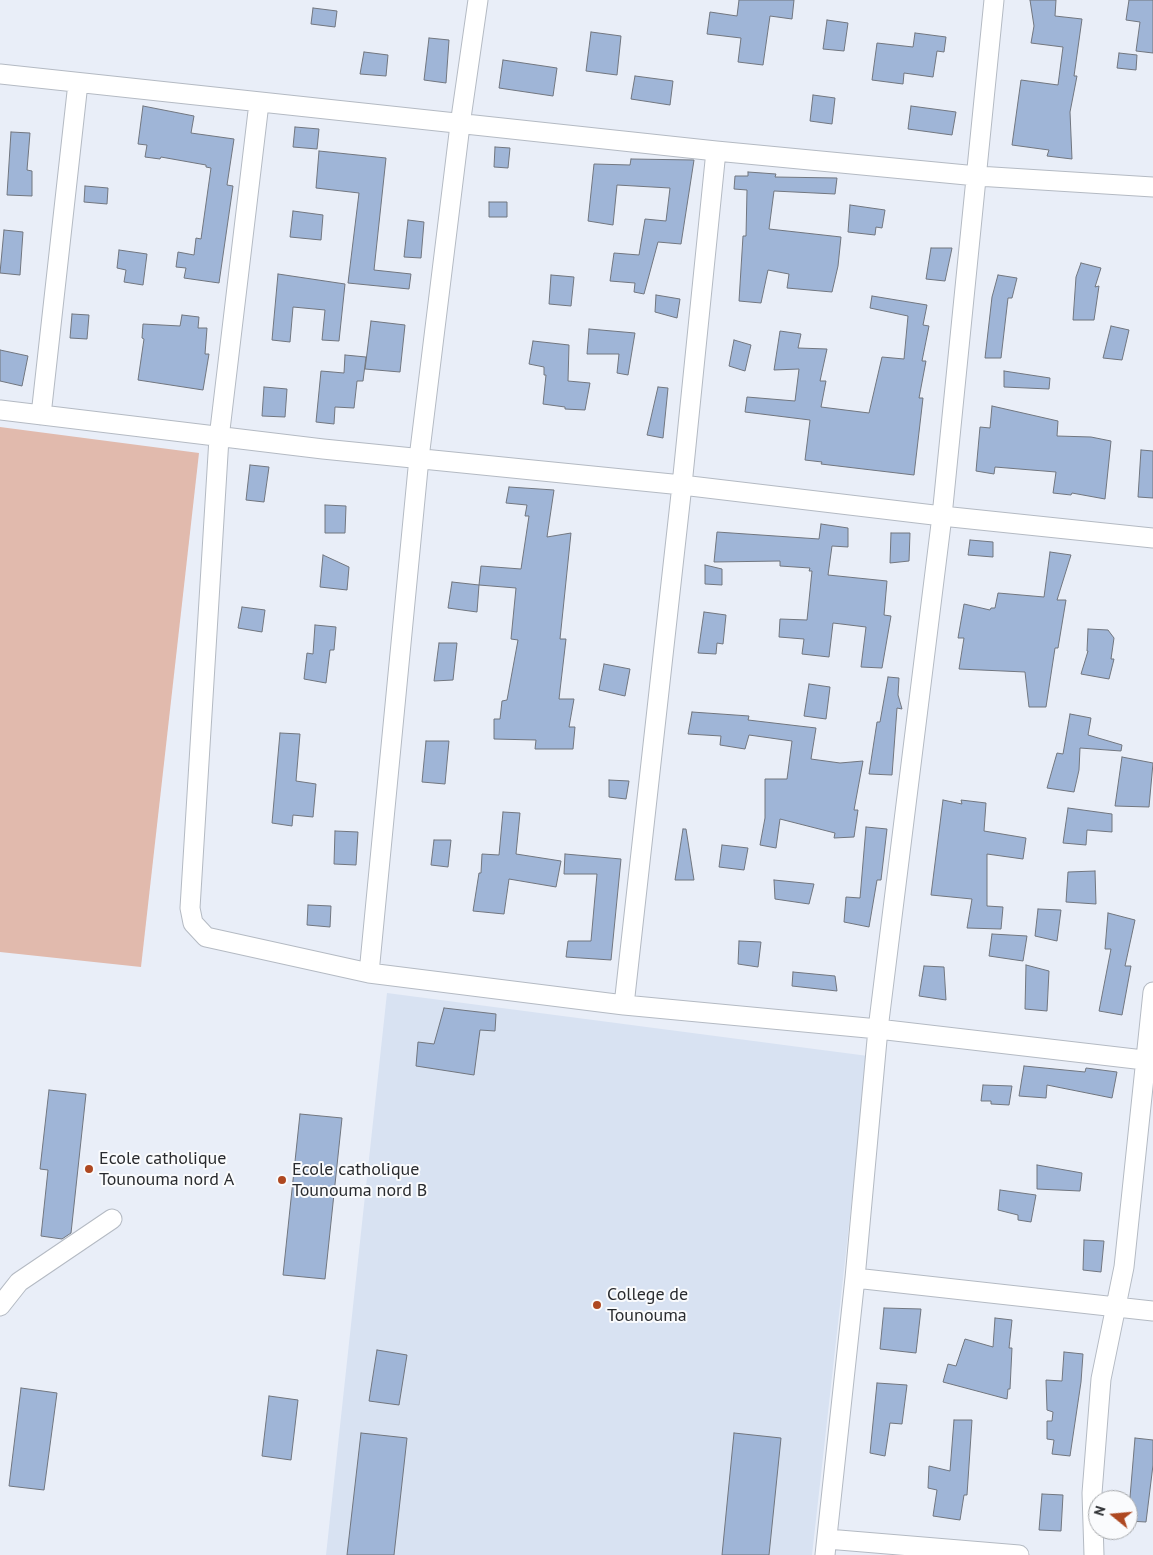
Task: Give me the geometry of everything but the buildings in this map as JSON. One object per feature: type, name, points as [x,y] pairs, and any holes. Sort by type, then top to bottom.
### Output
[{"type":"street","points":[[369,973],[419,458],[460,125],[478,0]]},
{"type":"street","points":[[994,0],[942,516],[878,1029],[826,1547],[1019,1555]]},
{"type":"street","points":[[0,74],[460,125],[716,151],[976,176],[1153,187]]},
{"type":"street","points":[[41,415],[78,83]]},
{"type":"street","points":[[259,103],[219,438],[190,908],[193,923],[206,937],[369,973],[624,1005],[878,1029],[1149,1061]]},
{"type":"street","points":[[624,1005],[682,484],[716,151]]},
{"type":"street","points":[[0,410],[219,438],[682,484],[942,516],[1153,538]]},
{"type":"street","points":[[1094,1555],[1092,1493],[1101,1379],[1124,1267],[1149,1061],[1153,992]]},
{"type":"street","points":[[0,1306],[19,1282],[112,1219]]},
{"type":"street","points":[[854,1278],[1153,1311]]},
{"type":"shaded area","points":[[0,427],[199,453],[141,967],[0,952]]},
{"type":"shaded area","name":"College de Tounouma","points":[[387,993],[868,1056],[812,1555],[326,1555]]},
{"type":"place","name":"Ecole catholique Tounouma nord A","points":[[89,1169]]},
{"type":"place","name":"Ecole catholique Tounouma nord B","points":[[282,1180]]},
{"type":"place","name":"College de Tounouma","points":[[597,1305]]}]
